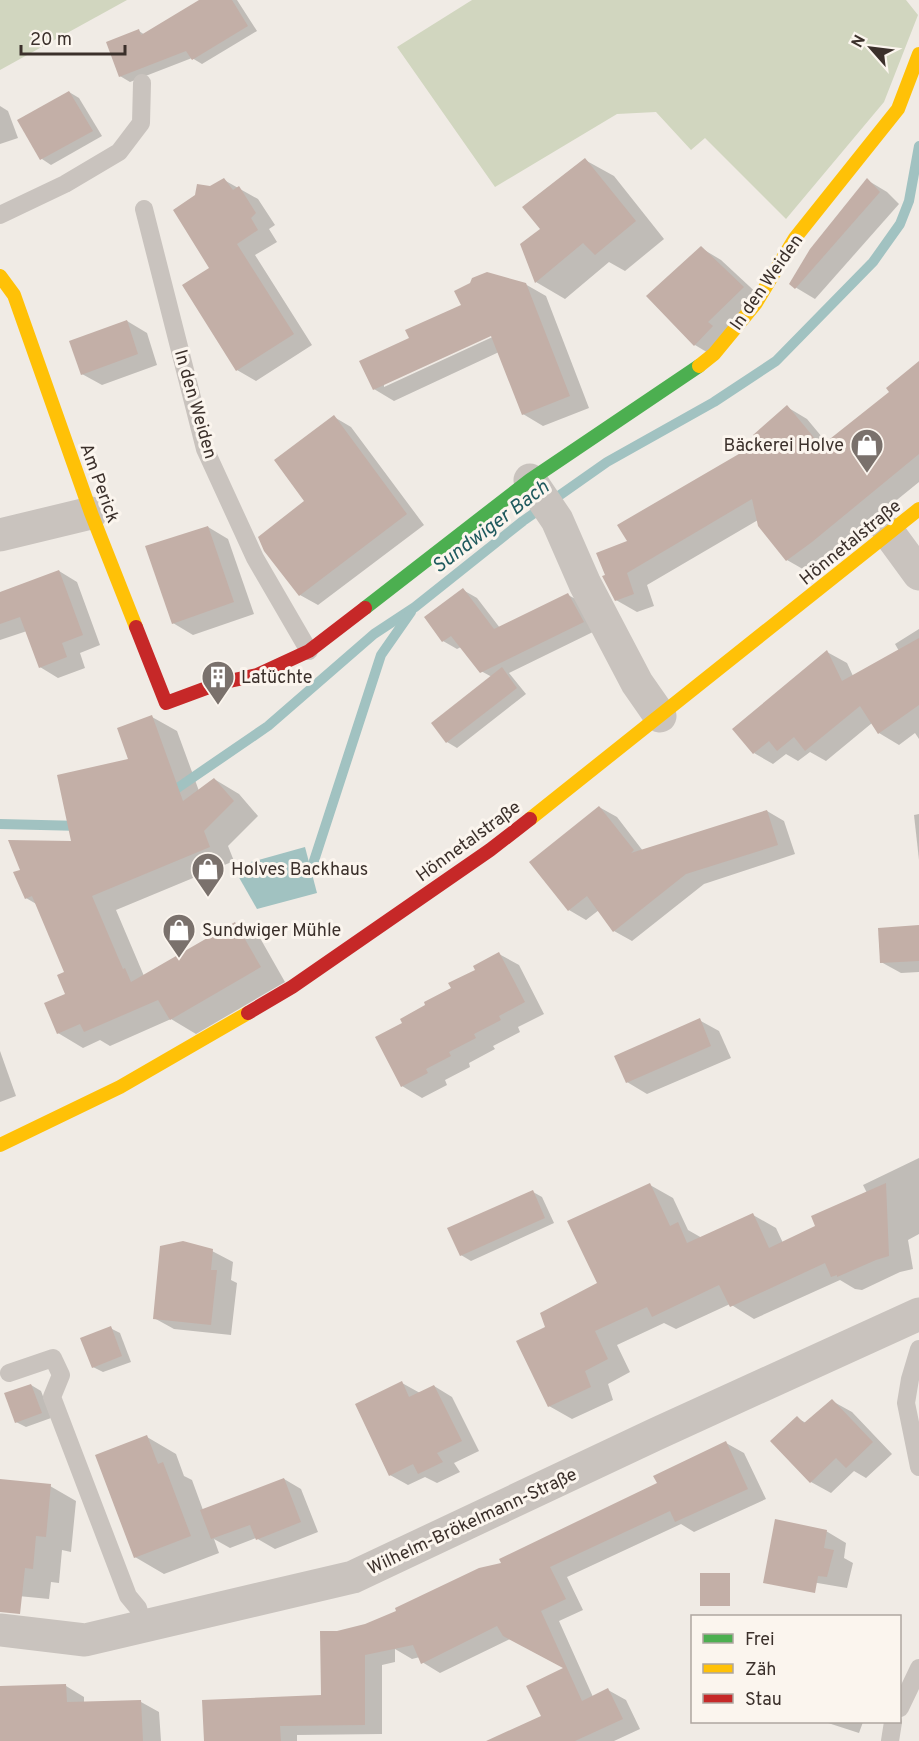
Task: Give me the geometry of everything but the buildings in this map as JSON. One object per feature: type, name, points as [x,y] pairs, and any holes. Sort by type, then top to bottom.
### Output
[{"type":"street","name":"In den Weiden","points":[[166,703],[220,683],[257,675],[309,651],[532,485],[714,354],[756,303],[795,238],[898,110],[919,54]]},
{"type":"street","name":"Am Perick","points":[[0,276],[14,295],[91,513],[166,703]]},
{"type":"street","points":[[532,485],[557,520],[595,604],[637,683],[660,717]]},
{"type":"street","name":"Hönnetalstraße","points":[[0,1145],[120,1087],[292,987],[490,850],[919,509]]},
{"type":"street","points":[[0,535],[91,513]]},
{"type":"street","points":[[889,533],[919,574]]},
{"type":"street","name":"Wilhelm-Brökelmann-Straße","points":[[0,1630],[86,1640],[353,1577],[656,1434],[919,1314]]},
{"type":"lane","points":[[0,215],[65,184],[119,152],[141,123],[142,83]]},
{"type":"lane","name":"In den Weiden","points":[[144,209],[206,450],[255,558],[309,651]]},
{"type":"lane","points":[[919,1348],[906,1403],[919,1467]]},
{"type":"lane","points":[[9,1373],[53,1358],[61,1375],[52,1396],[128,1596],[138,1608],[144,1628]]},
{"type":"lane","points":[[901,1706],[919,1668]]},
{"type":"lane","points":[[890,1741],[893,1723]]},
{"type":"green space","points":[[0,0],[127,0],[0,70]]},
{"type":"green space","points":[[472,0],[906,0],[918,15],[884,102],[786,219],[705,138],[691,150],[656,112],[617,114],[495,187],[397,47]]},
{"type":"water","points":[[305,847],[317,893],[257,909],[233,867]]},
{"type":"waterway","name":"Sundwiger Bach","points":[[165,794],[179,787],[268,726],[374,634],[415,607],[523,521],[607,462],[714,402],[776,361],[873,262],[900,224],[909,201],[919,146]]},
{"type":"waterway","points":[[311,870],[381,655],[411,612]]},
{"type":"waterway","name":"Sundwiger Bach","points":[[0,824],[82,826]]},
{"type":"traffic: fast","points":[[365,608],[530,480],[699,366]]},
{"type":"traffic: slow","points":[[699,366],[714,354],[756,303],[795,238],[898,109],[919,54]]},
{"type":"traffic: slow","points":[[0,276],[14,295],[91,513],[136,627]]},
{"type":"traffic: slow","points":[[530,819],[919,509]]},
{"type":"traffic: slow","points":[[0,1145],[120,1087],[248,1013]]},
{"type":"traffic: jam","points":[[136,627],[166,703],[220,683],[257,675],[309,651],[365,608]]},
{"type":"traffic: jam","points":[[248,1013],[292,987],[490,850],[530,819]]},
{"type":"place","name":"Bäckerei Holve","points":[[867,474]]},
{"type":"place","name":"Latüchte","points":[[218,706]]},
{"type":"place","name":"Holves Backhaus","points":[[208,898]]},
{"type":"place","name":"Sundwiger Mühle","points":[[179,959]]}]
